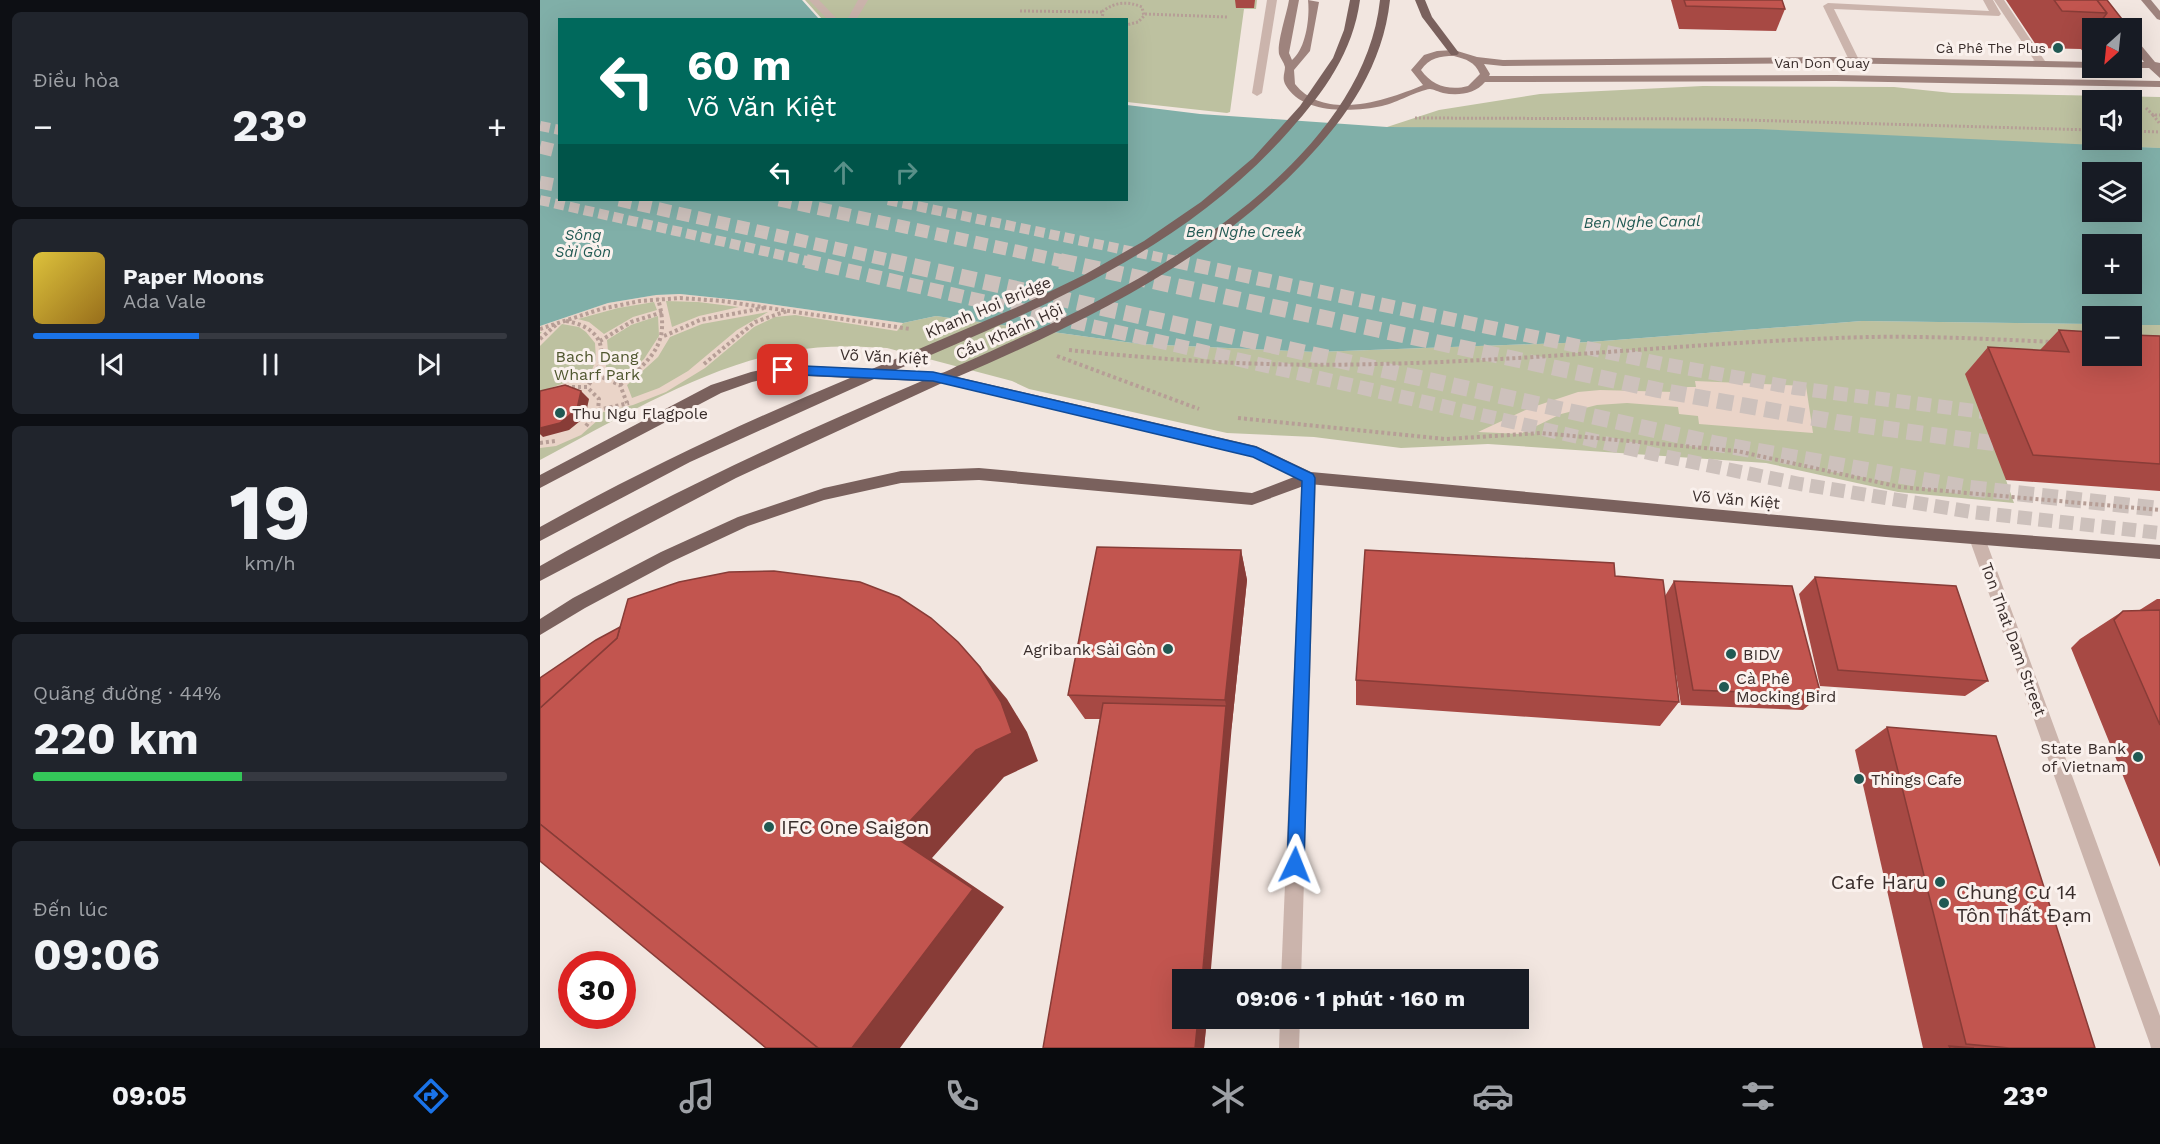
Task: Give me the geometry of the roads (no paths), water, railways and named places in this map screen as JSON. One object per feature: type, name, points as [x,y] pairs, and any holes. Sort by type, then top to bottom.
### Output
[{"type":"main road","points":[[1290,68],[1284,53],[1294,0]]},
{"type":"main road","points":[[1313,0],[1304,54],[1290,68],[1288,76],[1292,88],[1309,100],[1338,107],[1382,102],[1429,86]]},
{"type":"main road","name":"Khanh Hoi Bridge","points":[[540,535],[746,430],[1070,289],[1150,243],[1227,188],[1278,140],[1297,118],[1333,68],[1351,25],[1355,0]]},
{"type":"main road","name":"Cầu Khánh Hội","points":[[540,574],[650,514],[760,459],[1094,311],[1185,257],[1224,229],[1287,176],[1332,125],[1352,97],[1376,47],[1382,28],[1385,0]]},
{"type":"main road","points":[[1420,0],[1427,17],[1454,53]]},
{"type":"main road","points":[[2146,0],[2160,17]]},
{"type":"main road","points":[[2142,50],[2156,65],[2160,75]]},
{"type":"main road","points":[[1454,53],[1438,54],[1420,62],[1416,70],[1419,78],[1429,86],[1447,90],[1465,89],[1480,83],[1485,74],[1482,66],[1476,60]]},
{"type":"main road","name":"Van Don Quay","points":[[1454,53],[1476,60],[1503,63],[1854,60],[2082,65]]},
{"type":"main road","name":"Van Don Quay","points":[[1483,79],[1836,78],[2160,84]]},
{"type":"main road","name":"Võ Văn Kiệt","points":[[540,482],[716,389],[752,377],[783,370],[933,376],[1256,452],[1308,478],[1977,538],[2160,552]]},
{"type":"main road","name":"Võ Văn Kiệt","points":[[540,628],[579,603],[666,557],[743,521],[824,494],[902,477],[979,474],[1252,499],[1308,478]]},
{"type":"street","points":[[814,0],[832,18]]},
{"type":"street","points":[[852,18],[863,0]]},
{"type":"street","points":[[1257,93],[1272,0]]},
{"type":"street","points":[[1854,60],[1828,6],[1996,14],[1988,0]]},
{"type":"street","points":[[1999,0],[2042,64]]},
{"type":"street","points":[[1291,969],[1308,478]]},
{"type":"street","name":"Ton That Dam Street","points":[[1977,538],[2160,1044]]},
{"type":"street","points":[[1289,1048],[1290,1029]]},
{"type":"water","name":"Ben Nghe Creek","points":[[540,0],[802,0],[818,18],[558,18],[558,201],[1128,201],[1128,105],[1200,114],[1387,127],[1757,129],[2082,144],[2082,150],[2160,148],[2160,325],[2142,325],[2142,306],[2082,306],[2082,324],[1862,321],[1590,342],[1316,352],[1140,344],[936,316],[903,323],[748,301],[680,294],[656,295],[608,303],[540,326]]},
{"type":"tunnel","points":[[540,126],[558,130]]},
{"type":"tunnel","points":[[540,147],[558,152]]},
{"type":"tunnel","points":[[540,182],[558,186]]},
{"type":"tunnel","points":[[540,200],[812,262]]},
{"type":"tunnel","points":[[623,201],[897,262]]},
{"type":"tunnel","points":[[784,201],[1067,262]]},
{"type":"tunnel","points":[[893,201],[1182,262]]},
{"type":"tunnel","points":[[806,261],[1653,454],[1800,484],[1972,512],[2160,533]]},
{"type":"tunnel","points":[[890,261],[1718,444],[1970,488],[2160,509]]},
{"type":"tunnel","points":[[1060,261],[1658,390],[1836,422],[2015,446]]},
{"type":"tunnel","points":[[1175,261],[1663,364],[1795,388],[1999,414]]},
{"type":"place","name":"Cà Phê The Plus","points":[[2058,48]]},
{"type":"place","name":"Thu Ngu Flagpole","points":[[560,413]]},
{"type":"place","name":"Agribank Sài Gòn","points":[[1168,649]]},
{"type":"place","name":"BIDV","points":[[1731,654]]},
{"type":"place","name":"Cà Phê Mocking Bird","points":[[1724,687]]},
{"type":"place","name":"State Bank of Vietnam","points":[[2138,757]]},
{"type":"place","name":"Things Cafe","points":[[1859,779]]},
{"type":"place","name":"IFC One Saigon","points":[[769,827]]},
{"type":"place","name":"Cafe Haru","points":[[1940,882]]},
{"type":"place","name":"Chung Cư 14 Tôn Thất Đạm","points":[[1944,903]]},
{"type":"water label","name":"Ben Nghe Canal","points":[[1642,222]]},
{"type":"water label","name":"Sông Sài Gòn","points":[[583,244]]},
{"type":"park label","name":"Bach Dang Wharf Park","points":[[597,365]]}]
